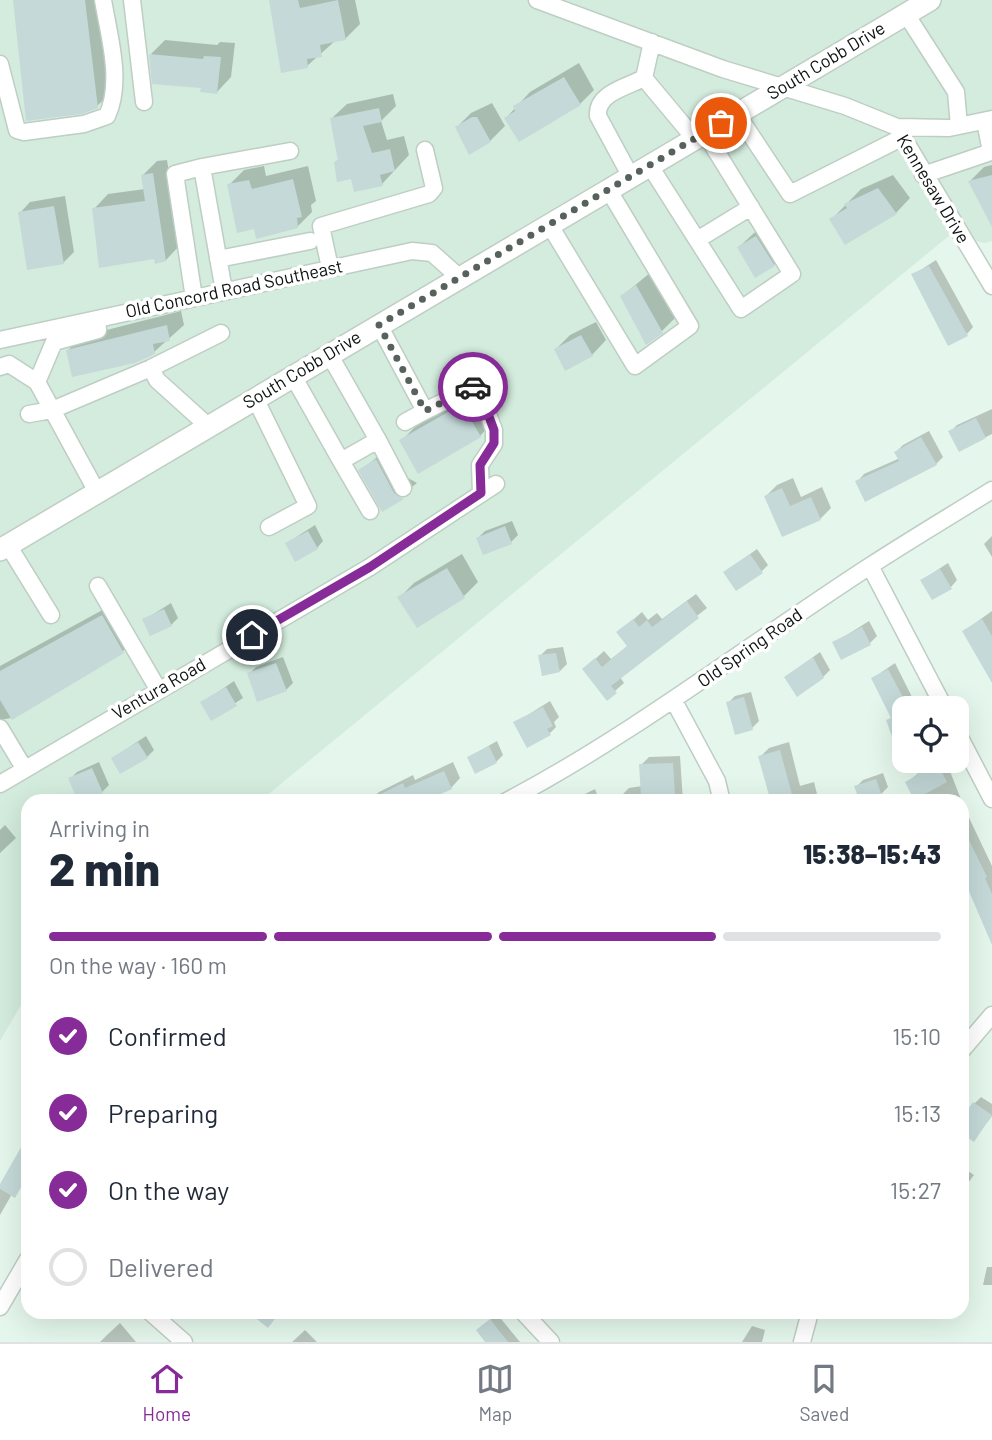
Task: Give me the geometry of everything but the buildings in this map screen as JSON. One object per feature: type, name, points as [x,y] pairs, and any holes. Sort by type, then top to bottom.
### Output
[{"type":"main road","name":"South Cobb Drive","points":[[4,547],[930,0]]},
{"type":"street","points":[[0,64],[17,130],[24,132],[84,124],[107,116],[114,99],[112,57],[103,0]]},
{"type":"street","points":[[132,0],[144,102]]},
{"type":"street","points":[[537,0],[780,88],[845,106],[899,132]]},
{"type":"street","points":[[906,14],[956,92],[960,126]]},
{"type":"street","points":[[644,78],[652,42]]},
{"type":"street","points":[[644,78],[700,136],[751,207],[792,274],[741,309],[650,166]]},
{"type":"street","points":[[631,177],[598,116],[597,108],[601,100],[644,78]]},
{"type":"street","points":[[737,114],[790,194],[899,132],[960,126],[989,120],[991,152],[923,175]]},
{"type":"street","name":"Kennesaw Drive","points":[[899,132],[992,286]]},
{"type":"street","points":[[330,268],[321,226],[429,194],[433,188],[425,150]]},
{"type":"street","points":[[194,298],[175,174],[290,151]]},
{"type":"street","points":[[202,167],[224,291]]},
{"type":"street","points":[[549,224],[635,366],[690,326],[608,189]]},
{"type":"street","points":[[697,240],[751,207]]},
{"type":"street","points":[[218,259],[310,241]]},
{"type":"street","name":"Old Concord Road Southeast","points":[[0,340],[412,251],[432,253],[460,277]]},
{"type":"street","points":[[37,382],[54,342],[98,330],[97,319]]},
{"type":"street","points":[[379,325],[425,411]]},
{"type":"street","points":[[29,414],[52,410],[151,368],[221,333]]},
{"type":"street","points":[[330,354],[403,488]]},
{"type":"street","points":[[0,367],[9,364],[37,382],[97,492]]},
{"type":"street","points":[[151,368],[157,380],[208,426]]},
{"type":"street","points":[[293,376],[370,511]]},
{"type":"street","points":[[405,422],[473,387],[485,406],[494,430],[494,443],[480,465],[481,493]]},
{"type":"street","points":[[255,398],[308,506],[269,527]]},
{"type":"street","points":[[341,461],[378,440]]},
{"type":"street","name":"Ventura Road","points":[[0,785],[158,689],[370,567],[496,484]]},
{"type":"street","name":"Old Spring Road","points":[[520,794],[573,766],[674,702],[870,566],[992,490]]},
{"type":"street","points":[[4,547],[51,615]]},
{"type":"street","points":[[870,566],[938,696]]},
{"type":"street","points":[[99,586],[158,689]]},
{"type":"street","points":[[674,702],[717,781],[720,794]]},
{"type":"street","points":[[0,728],[24,768]]},
{"type":"street","points":[[969,755],[992,799]]},
{"type":"street","points":[[969,1042],[992,1015]]},
{"type":"street","points":[[0,1307],[21,1271]]},
{"type":"street","points":[[158,1319],[184,1342]]},
{"type":"street","points":[[530,1319],[551,1342]]},
{"type":"street","points":[[802,1342],[808,1319]]},
{"type":"shaded area","points":[[0,0],[992,0],[992,241],[985,243],[950,235],[269,794],[21,794],[21,1005],[0,1041]]},
{"type":"way so far","points":[[473,387],[425,411],[379,325],[721,123]]},
{"type":"route","points":[[252,635],[370,567],[481,493],[480,465],[494,443],[494,430],[485,406],[473,387]]}]
